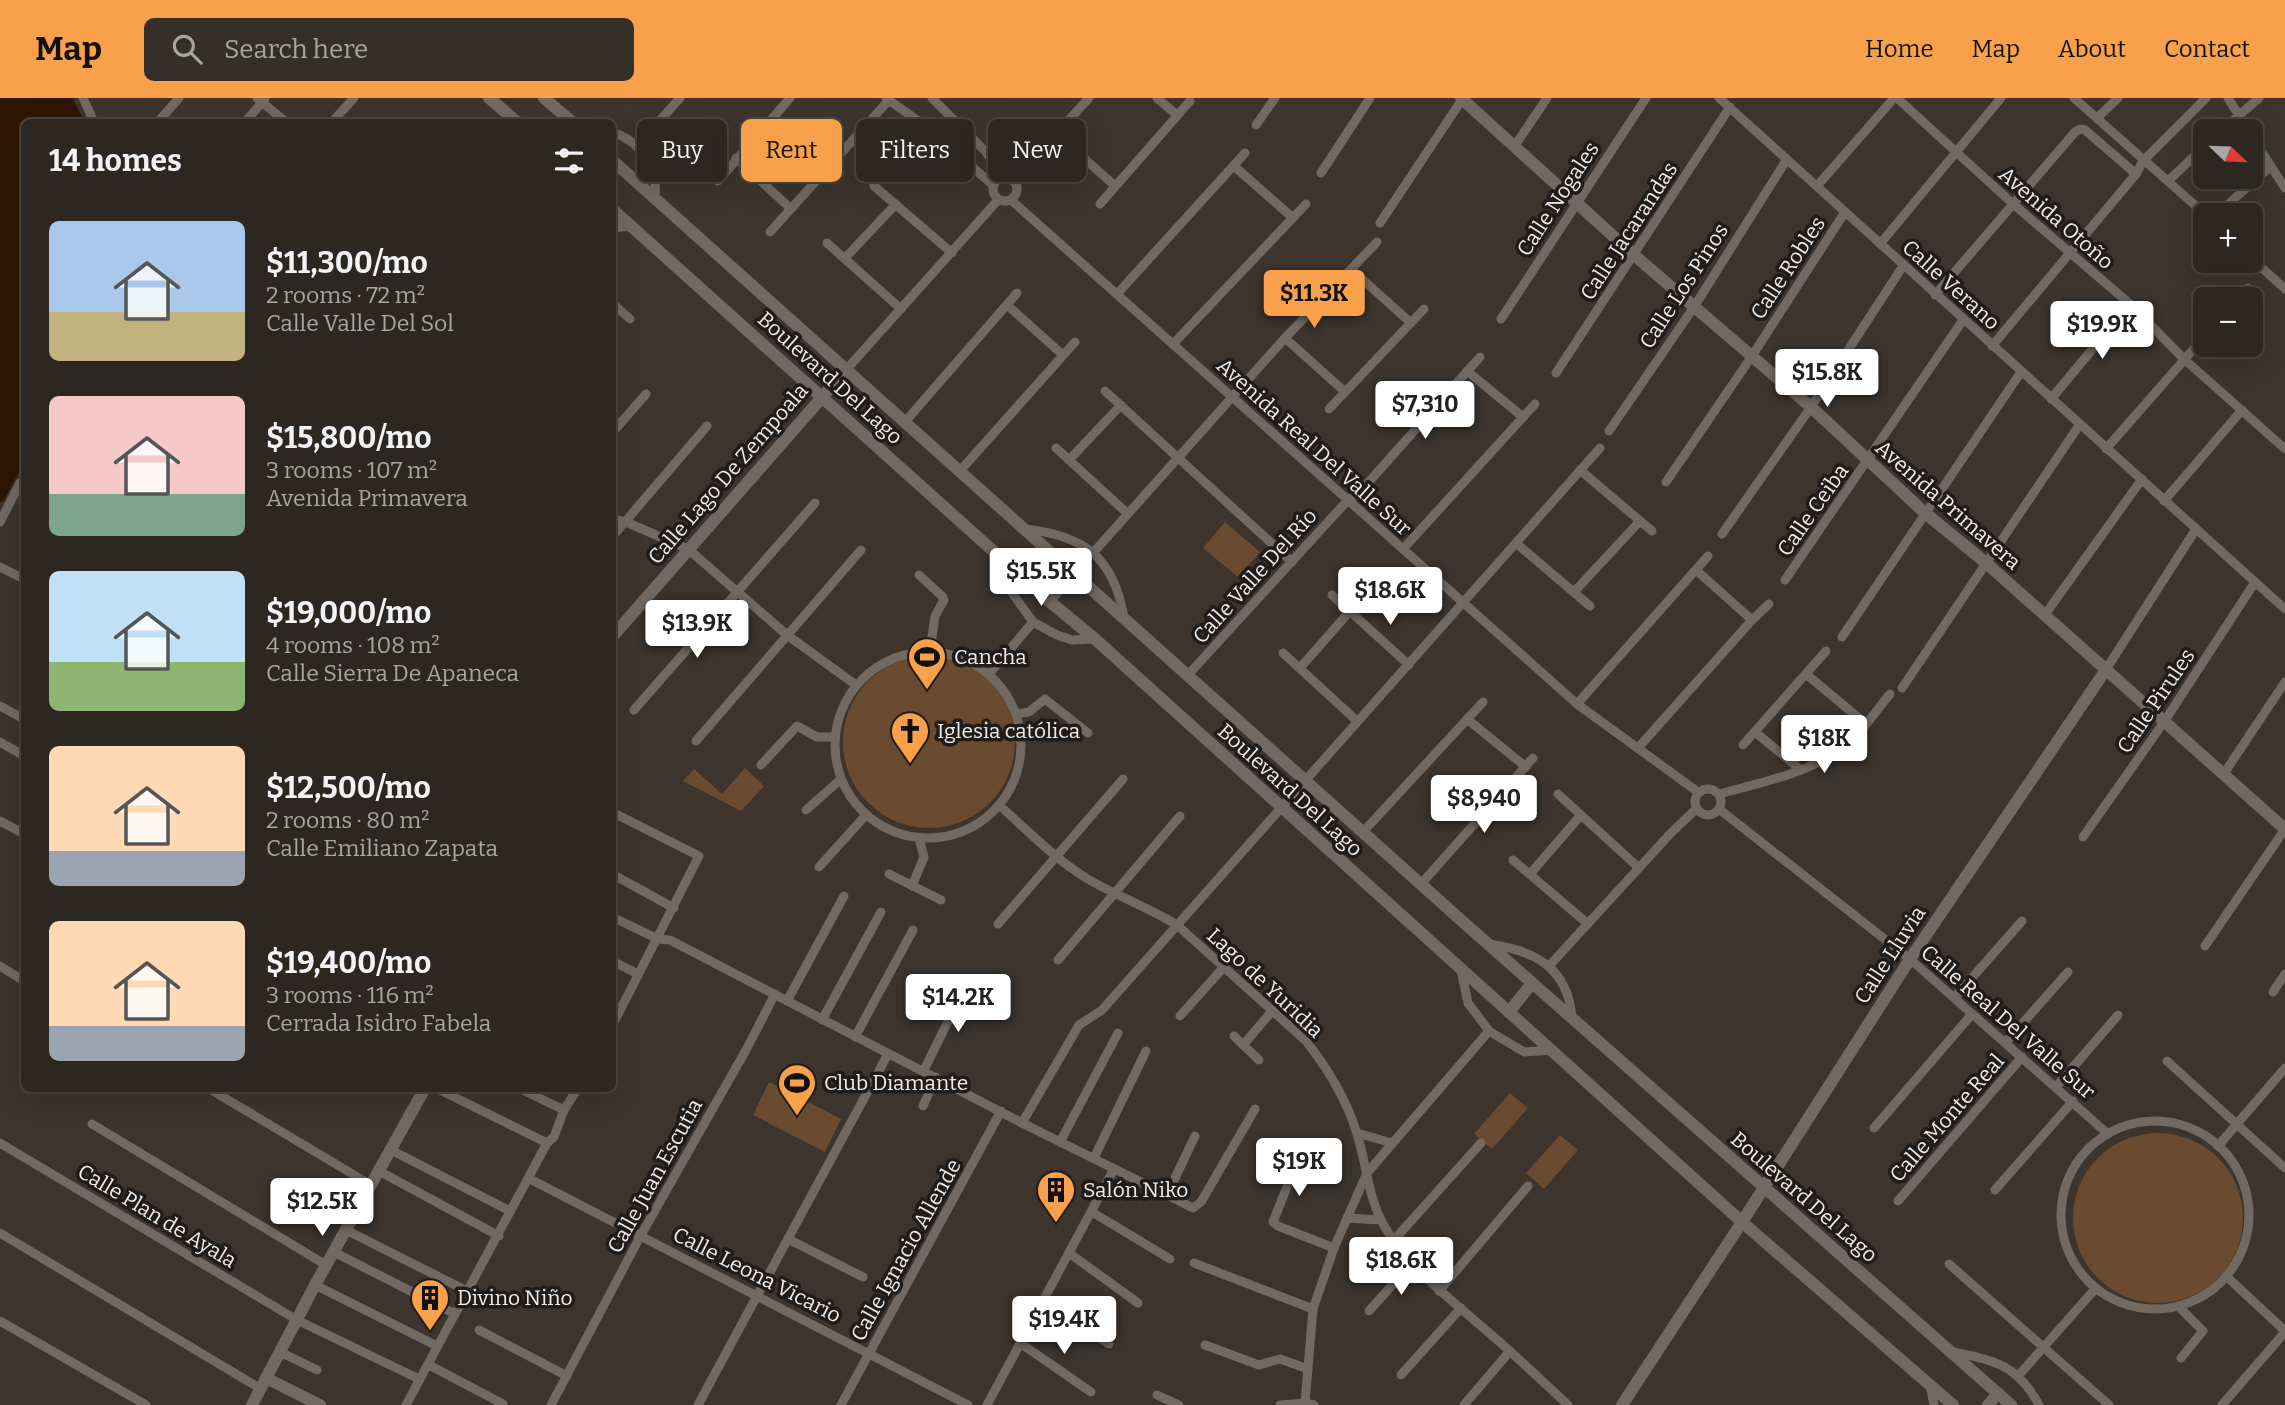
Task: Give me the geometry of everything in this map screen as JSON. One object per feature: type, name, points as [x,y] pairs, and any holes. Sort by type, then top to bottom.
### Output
[{"type":"street","points":[[83,98],[93,119]]},
{"type":"street","points":[[161,119],[179,98]]},
{"type":"street","points":[[335,119],[354,98]]},
{"type":"street","points":[[489,98],[514,119]]},
{"type":"street","points":[[544,98],[568,119]]},
{"type":"street","points":[[661,119],[680,98]]},
{"type":"street","points":[[727,170],[790,98]]},
{"type":"street","points":[[932,98],[988,154]]},
{"type":"street","points":[[1070,119],[1090,98]]},
{"type":"street","points":[[1157,98],[1177,115]]},
{"type":"street","points":[[1256,125],[1275,98]]},
{"type":"street","points":[[1321,173],[1370,98]]},
{"type":"street","points":[[1380,223],[1462,98]]},
{"type":"street","name":"Avenida Primavera","points":[[1462,98],[1634,255],[1811,407],[1925,513],[1985,562],[2285,829]]},
{"type":"street","points":[[1514,147],[1547,98]]},
{"type":"street","name":"Calle Nogales","points":[[1501,319],[1646,98]]},
{"type":"street","name":"Calle Verano","points":[[1719,98],[2285,609]]},
{"type":"street","points":[[1817,186],[1895,98]]},
{"type":"street","name":"Avenida Otoño","points":[[1895,98],[2130,304],[2184,359],[2285,449]]},
{"type":"street","points":[[1880,244],[2001,98]]},
{"type":"street","points":[[2074,98],[2193,203]]},
{"type":"street","points":[[2097,118],[2118,98]]},
{"type":"street","points":[[1992,346],[2136,174],[2143,160],[2206,98]]},
{"type":"street","points":[[2228,98],[2241,119]]},
{"type":"street","points":[[2234,119],[2259,98]]},
{"type":"street","points":[[246,119],[262,99],[283,119]]},
{"type":"street","points":[[770,232],[887,99],[921,122],[993,185],[998,200]]},
{"type":"street","points":[[1100,204],[1190,101]]},
{"type":"street","name":"Calle Jacarandas","points":[[1556,373],[1730,107]]},
{"type":"street","points":[[1935,295],[2012,203],[2080,129],[2085,130],[2136,174]]},
{"type":"street","points":[[616,134],[637,146]]},
{"type":"street","points":[[1117,294],[1245,153]]},
{"type":"street","points":[[2263,153],[2285,188]]},
{"type":"street","points":[[2168,181],[2193,157]]},
{"type":"street","points":[[736,158],[790,208]]},
{"type":"street","name":"Calle Los Pinos","points":[[1609,431],[1787,159]]},
{"type":"street","points":[[1086,160],[1115,186]]},
{"type":"street","name":"Boulevard Del Lago","points":[[616,166],[1420,884],[2011,1405]]},
{"type":"street","points":[[1234,166],[1293,218]]},
{"type":"street","points":[[2229,203],[2271,166]]},
{"type":"street","points":[[655,198],[656,182]]},
{"type":"street","points":[[846,370],[998,200],[1011,200],[1017,187],[1012,182]]},
{"type":"street","points":[[874,186],[951,253]]},
{"type":"street","name":"Avenida Real Del Valle Sur","points":[[1011,200],[1577,704],[1698,792]]},
{"type":"street","points":[[845,258],[896,204]]},
{"type":"street","points":[[1173,344],[1306,204]]},
{"type":"street","name":"Calle Robles","points":[[1666,482],[1845,212]]},
{"type":"street","name":"Boulevard Del Lago","points":[[616,213],[1049,601],[1095,639],[1742,1222],[1953,1405]]},
{"type":"street","points":[[616,228],[631,226]]},
{"type":"street","points":[[1093,553],[1177,456],[1377,242]]},
{"type":"street","points":[[827,243],[901,309]]},
{"type":"street","points":[[1723,534],[1811,407],[1903,265]]},
{"type":"street","points":[[2263,269],[2285,289]]},
{"type":"street","points":[[1352,270],[1411,323]]},
{"type":"street","points":[[904,423],[1017,293]]},
{"type":"street","points":[[2051,399],[2130,304]]},
{"type":"street","points":[[1007,305],[1063,355]]},
{"type":"street","points":[[616,307],[630,319]]},
{"type":"street","points":[[1329,409],[1424,309]]},
{"type":"street","name":"Calle Ceiba","points":[[1785,580],[1963,320]]},
{"type":"street","points":[[1285,338],[1344,391]]},
{"type":"street","points":[[959,472],[1075,342]]},
{"type":"street","points":[[2106,449],[2193,349]]},
{"type":"street","name":"Calle Valle Del Río","points":[[1188,676],[1348,500],[1359,493],[1480,357]]},
{"type":"street","name":"Calle Lago De Zempoala","points":[[616,632],[846,370]]},
{"type":"street","points":[[1467,371],[1523,417]]},
{"type":"street","points":[[1842,637],[2021,372]]},
{"type":"street","points":[[1105,391],[1292,562]]},
{"type":"street","points":[[616,428],[646,394]]},
{"type":"street","points":[[1403,549],[1535,404]]},
{"type":"street","points":[[1069,460],[1121,405]]},
{"type":"street","points":[[2164,500],[2242,410]]},
{"type":"street","points":[[1902,688],[2080,424]]},
{"type":"street","points":[[616,533],[707,426]]},
{"type":"street","points":[[1056,448],[1126,513]]},
{"type":"street","points":[[1023,1123],[1079,1025],[1102,1010],[1600,448]]},
{"type":"street","points":[[1580,470],[1652,531]]},
{"type":"street","points":[[2044,616],[2141,479]]},
{"type":"street","points":[[0,522],[21,485]]},
{"type":"street","points":[[634,710],[815,503]]},
{"type":"street","points":[[616,520],[688,549],[787,635],[856,685]]},
{"type":"street","points":[[1574,592],[1640,521]]},
{"type":"street","points":[[1023,529],[1053,532],[1093,553],[1108,570],[1120,593],[1124,618]]},
{"type":"street","name":"Calle Lluvia","points":[[1622,1405],[1910,959],[2105,671],[2196,529]]},
{"type":"street","points":[[1516,542],[1590,606]]},
{"type":"street","points":[[696,741],[861,550]]},
{"type":"street","points":[[1577,704],[1708,556]]},
{"type":"street","points":[[1003,560],[1010,590],[1033,622],[1072,640],[1095,639]]},
{"type":"street","points":[[0,567],[21,578]]},
{"type":"street","points":[[1696,570],[1752,620]]},
{"type":"street","points":[[1049,601],[1072,573]]},
{"type":"street","points":[[919,575],[943,596],[944,600],[935,616],[930,651]]},
{"type":"street","name":"Calle Pirules","points":[[2083,837],[2164,722],[2255,582]]},
{"type":"street","points":[[1332,595],[1409,665]]},
{"type":"street","points":[[1638,748],[1769,604]]},
{"type":"street","points":[[1300,668],[1350,611]]},
{"type":"street","points":[[989,674],[1033,622]]},
{"type":"street","points":[[930,651],[951,654],[971,662],[1000,685],[1016,714],[1021,752],[1010,789],[999,805],[982,820],[963,831],[942,837],[919,838],[891,831],[866,815],[851,798],[837,765],[835,737],[842,710],[856,685],[890,660],[909,653],[930,651]]},
{"type":"street","points":[[1743,746],[1826,651]]},
{"type":"street","points":[[1283,653],[1357,721]]},
{"type":"street","points":[[1806,674],[1866,724]]},
{"type":"street","points":[[2222,775],[2285,682]]},
{"type":"street","points":[[1719,794],[1720,809],[1715,814],[1708,816],[1696,809],[1695,797],[1698,792],[1709,789],[1719,794],[1801,770],[1841,749],[1891,694]]},
{"type":"street","points":[[1016,714],[1029,712],[1045,699],[1088,733]]},
{"type":"street","points":[[1363,832],[1483,702]]},
{"type":"street","points":[[0,706],[21,717]]},
{"type":"street","points":[[1467,719],[1526,766]]},
{"type":"street","points":[[761,765],[797,726],[817,737],[835,737]]},
{"type":"street","points":[[1755,732],[1801,770]]},
{"type":"street","points":[[0,742],[21,754]]},
{"type":"street","points":[[1420,884],[1533,758]]},
{"type":"street","points":[[806,810],[841,779]]},
{"type":"street","points":[[998,924],[1123,779]]},
{"type":"street","points":[[1558,794],[1639,868]]},
{"type":"street","name":"Lago de Yuridia","points":[[999,805],[1085,877],[1153,910],[1177,925],[1306,1041],[1338,1089],[1357,1133],[1381,1220],[1394,1240],[1439,1291],[1510,1351],[1562,1403]]},
{"type":"street","points":[[1572,1018],[1570,1000],[1559,977],[1549,966],[1696,809]]},
{"type":"street","name":"Calle Real Del Valle Sur","points":[[1720,809],[1910,959],[2108,1134]]},
{"type":"street","points":[[616,814],[699,856],[658,939],[616,1007]]},
{"type":"street","points":[[819,867],[866,815]]},
{"type":"street","points":[[1530,874],[1581,815]]},
{"type":"street","points":[[1058,960],[1180,816]]},
{"type":"street","points":[[0,821],[21,832]]},
{"type":"street","points":[[2205,946],[2285,829]]},
{"type":"street","points":[[912,886],[924,857],[919,838]]},
{"type":"street","points":[[1513,860],[1588,924]]},
{"type":"street","points":[[889,874],[941,900]]},
{"type":"street","points":[[616,876],[674,908]]},
{"type":"street","points":[[788,1001],[844,896]]},
{"type":"street","points":[[822,1020],[881,912]]},
{"type":"street","points":[[616,919],[658,939],[670,940],[1193,1208],[1197,1207],[1255,1109]]},
{"type":"street","points":[[1955,998],[2022,921]]},
{"type":"street","points":[[855,1037],[912,930]]},
{"type":"street","name":"Boulevard Del Lago","points":[[1488,944],[1534,955],[1549,966]]},
{"type":"street","points":[[616,963],[638,974]]},
{"type":"street","points":[[0,966],[21,979]]},
{"type":"street","points":[[1180,1016],[1223,968]]},
{"type":"street","points":[[1460,969],[1468,1003],[1489,1031],[1524,1052],[1552,1050]]},
{"type":"street","points":[[2006,1042],[2068,972]]},
{"type":"street","points":[[2273,992],[2285,974]]},
{"type":"street","points":[[1509,1012],[1532,983]]},
{"type":"street","points":[[923,1070],[967,985]]},
{"type":"street","name":"Calle Juan Escutia","points":[[551,1405],[641,1235],[775,994]]},
{"type":"street","points":[[1243,1045],[1273,1010]]},
{"type":"street","points":[[1874,1128],[1972,1014]]},
{"type":"street","points":[[2056,1087],[2118,1015]]},
{"type":"street","points":[[1280,1405],[1310,1404],[1308,1369],[1313,1309],[1334,1248],[1367,1173],[1489,1031]]},
{"type":"street","points":[[1060,1142],[1118,1032]]},
{"type":"street","points":[[1234,1036],[1259,1060]]},
{"type":"street","points":[[1094,1158],[1146,1051]]},
{"type":"street","points":[[698,1405],[888,1054]]},
{"type":"street","name":"Calle Monte Real","points":[[1898,1201],[2022,1057]]},
{"type":"street","points":[[2167,1061],[2285,1168]]},
{"type":"street","points":[[2218,1146],[2285,1068]]},
{"type":"street","points":[[923,1106],[936,1077]]},
{"type":"street","points":[[215,1092],[371,1185]]},
{"type":"street","points":[[252,1405],[315,1285],[423,1092]]},
{"type":"street","points":[[444,1092],[547,1143]]},
{"type":"street","points":[[527,1092],[564,1110]]},
{"type":"street","points":[[406,1405],[547,1143],[554,1137],[564,1110],[575,1092]]},
{"type":"street","points":[[1995,1190],[2073,1101]]},
{"type":"street","name":"Calle Ignacio Allende","points":[[841,1405],[1001,1111]]},
{"type":"street","points":[[2145,1122],[2184,1126],[2202,1134],[2218,1146],[2234,1164],[2244,1186],[2248,1209],[2247,1233],[2239,1256],[2226,1276],[2205,1295],[2179,1307],[2150,1310],[2121,1304],[2095,1289],[2079,1272],[2068,1253],[2062,1231],[2061,1208],[2065,1186],[2075,1165],[2090,1147],[2108,1134],[2145,1122]]},
{"type":"street","points":[[92,1124],[326,1265]]},
{"type":"street","points":[[1357,1133],[1392,1143]]},
{"type":"street","points":[[1167,1195],[1195,1136]]},
{"type":"street","name":"Calle Plan de Ayala","points":[[0,1143],[296,1320],[419,1379]]},
{"type":"street","points":[[1394,1240],[1481,1143]]},
{"type":"street","points":[[391,1150],[510,1211]]},
{"type":"street","points":[[1001,1405],[989,1402],[1114,1169]]},
{"type":"street","points":[[1294,1169],[1273,1222],[1334,1248]]},
{"type":"street","points":[[379,1171],[499,1236]]},
{"type":"street","name":"Calle Leona Vicario","points":[[530,1179],[968,1405]]},
{"type":"street","points":[[1439,1291],[1528,1186]]},
{"type":"street","points":[[1092,1212],[1170,1259]]},
{"type":"street","points":[[1347,1218],[1381,1220]]},
{"type":"street","points":[[346,1230],[467,1291]]},
{"type":"street","points":[[0,1233],[263,1383],[320,1405]]},
{"type":"street","points":[[788,1239],[863,1277]]},
{"type":"street","points":[[334,1252],[455,1314]]},
{"type":"street","points":[[1069,1253],[1138,1303]]},
{"type":"street","points":[[1194,1262],[1313,1309]]},
{"type":"street","points":[[1369,1311],[1412,1263]]},
{"type":"street","points":[[1949,1264],[2109,1405]]},
{"type":"street","points":[[2222,1405],[2285,1332],[2226,1276]]},
{"type":"street","points":[[315,1285],[438,1346]]},
{"type":"street","points":[[2018,1376],[2095,1289]]},
{"type":"street","points":[[1044,1300],[1109,1344]]},
{"type":"street","points":[[2179,1307],[2203,1331],[2181,1358]]},
{"type":"street","points":[[1401,1375],[1461,1308]]},
{"type":"street","points":[[0,1321],[146,1405]]},
{"type":"street","points":[[479,1329],[567,1376]]},
{"type":"street","points":[[1020,1343],[1091,1392]]},
{"type":"street","points":[[1205,1345],[1259,1365],[1280,1359],[1308,1369]]},
{"type":"street","points":[[1464,1405],[1510,1351]]},
{"type":"street","points":[[280,1352],[317,1370]]},
{"type":"street","points":[[1950,1352],[1994,1360],[2018,1376],[2039,1405]]},
{"type":"street","points":[[429,1365],[503,1404]]},
{"type":"street","points":[[1930,1385],[1934,1405]]},
{"type":"street","points":[[1988,1405],[1998,1393]]},
{"type":"street","points":[[1157,1395],[1179,1405]]},
{"type":"shaded area","points":[[0,98],[67,98],[78,119],[21,119],[21,455],[0,493]]},
{"type":"shaded area","points":[[1225,522],[1260,552],[1238,577],[1203,548]]},
{"type":"shaded area","points":[[929,656],[962,663],[990,681],[1008,709],[1015,742],[1008,775],[990,803],[962,821],[929,828],[896,821],[868,803],[850,775],[843,742],[850,709],[868,681],[896,663]]},
{"type":"shaded area","points":[[745,768],[764,786],[741,811],[683,781],[694,769],[722,794]]},
{"type":"shaded area","name":"Club Diamante","points":[[769,1082],[841,1119],[825,1152],[753,1115]]},
{"type":"shaded area","points":[[1510,1093],[1528,1108],[1492,1149],[1474,1134]]},
{"type":"shaded area","points":[[2158,1133],[2190,1140],[2205,1147],[2218,1158],[2229,1171],[2236,1186],[2243,1218],[2236,1250],[2229,1265],[2218,1278],[2205,1289],[2190,1296],[2158,1303],[2126,1296],[2111,1289],[2098,1278],[2087,1265],[2080,1250],[2073,1218],[2080,1186],[2087,1171],[2098,1158],[2111,1147],[2126,1140]]},
{"type":"shaded area","points":[[1560,1135],[1578,1150],[1544,1189],[1526,1173]]},
{"type":"waterway","points":[[67,98],[78,119]]},
{"type":"waterway","points":[[0,497],[21,458]]},
{"type":"place","name":"Cancha","points":[[927,691]]},
{"type":"place","name":"Iglesia católica","points":[[910,765]]},
{"type":"place","name":"Club Diamante","points":[[797,1117]]},
{"type":"place","name":"Salón Niko","points":[[1056,1224]]},
{"type":"place","name":"Divino Niño","points":[[430,1332]]}]
